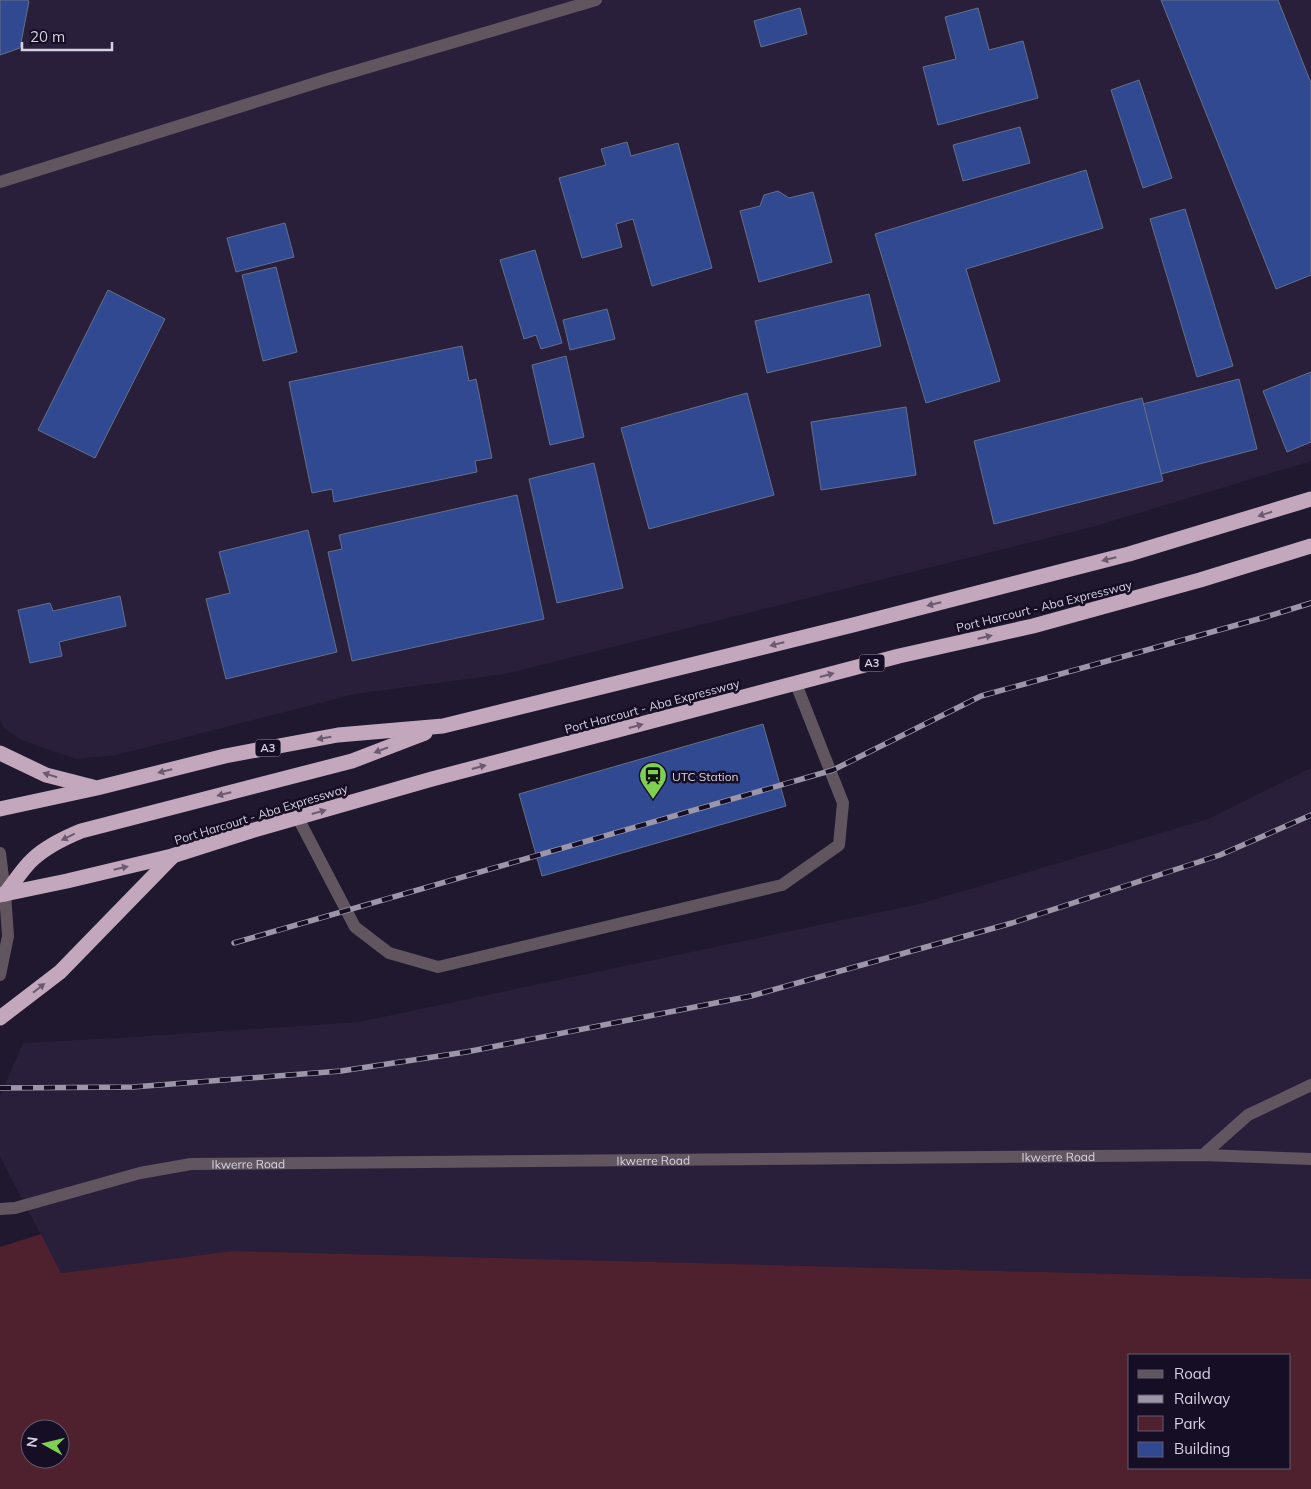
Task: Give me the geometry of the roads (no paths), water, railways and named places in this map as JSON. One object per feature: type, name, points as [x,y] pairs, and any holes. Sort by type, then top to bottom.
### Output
[{"type":"highway","name":"A3","points":[[0,809],[97,788],[225,756],[328,737],[443,726],[1129,554],[1311,499]]},
{"type":"highway","name":"Port Harcourt - Aba Expressway","points":[[2,897],[172,856],[254,830],[432,779],[899,656],[1032,626],[1200,580],[1311,546]]},
{"type":"highway","points":[[2,897],[33,859],[52,845],[81,831],[352,761],[443,726]]},
{"type":"highway","points":[[0,753],[46,775],[97,788]]},
{"type":"highway","points":[[0,1018],[60,972],[172,856]]},
{"type":"street","points":[[0,182],[325,80],[596,0]]},
{"type":"street","points":[[298,818],[355,927],[389,953],[438,966],[782,885],[839,845],[842,803],[796,684]]},
{"type":"street","points":[[0,853],[2,897],[8,936],[0,975]]},
{"type":"street","points":[[1203,1155],[1248,1115],[1311,1085]]},
{"type":"street","name":"Ikwerre Road","points":[[0,1209],[15,1208],[140,1173],[191,1164],[1203,1155],[1311,1160]]},
{"type":"railway","points":[[234,943],[833,770],[981,696],[1311,603]]},
{"type":"railway","points":[[0,1088],[133,1087],[341,1071],[466,1052],[751,996],[1012,923],[1220,855],[1311,815]]},
{"type":"place","name":"UTC Station","points":[[653,800]]}]
